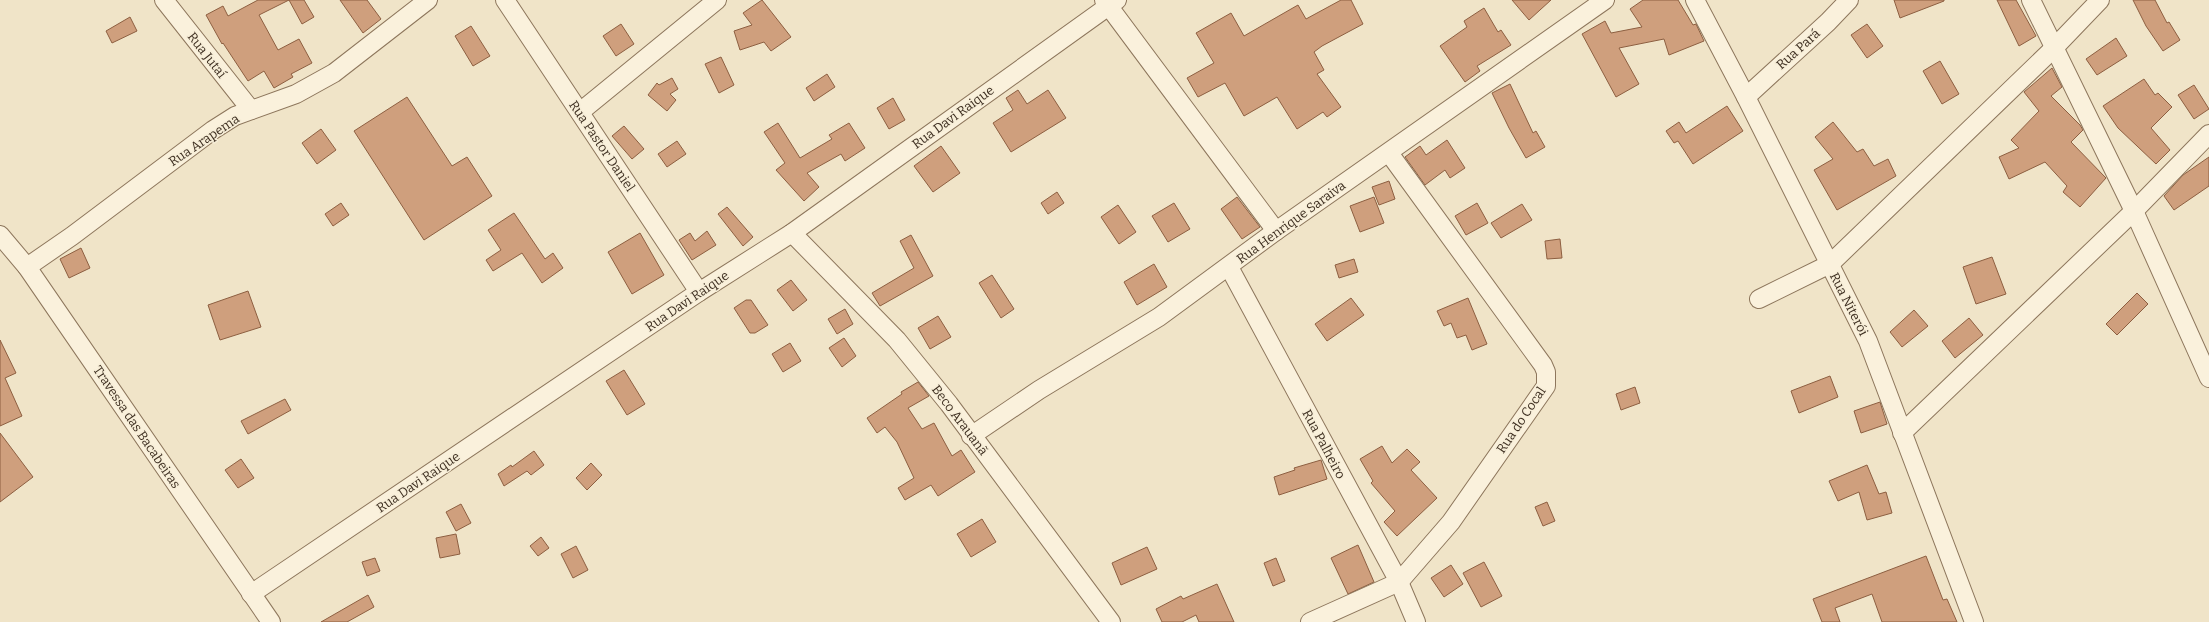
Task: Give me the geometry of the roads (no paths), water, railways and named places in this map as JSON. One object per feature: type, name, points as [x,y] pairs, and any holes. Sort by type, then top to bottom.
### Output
[{"type":"street","name":"Rua Jutaí","points":[[164,0],[251,110]]},
{"type":"street","name":"Rua Arapema","points":[[27,267],[72,236],[213,130],[235,116],[296,94],[334,73],[428,0]]},
{"type":"street","name":"Rua Pastor Daniel","points":[[505,0],[699,292]]},
{"type":"street","points":[[580,112],[717,0]]},
{"type":"street","name":"Rua Henrique Saraiva","points":[[971,436],[1040,390],[1159,317],[1276,231],[1605,0]]},
{"type":"street","name":"Rua Niterói","points":[[1695,0],[1746,97],[1868,341],[1974,622]]},
{"type":"street","name":"Rua Pará","points":[[1746,97],[1828,22],[1848,0]]},
{"type":"street","points":[[2031,0],[2053,49],[2134,211],[2207,370]]},
{"type":"street","points":[[1759,299],[1830,264],[2053,49],[2100,0]]},
{"type":"street","points":[[1110,2],[1276,231]]},
{"type":"street","name":"Rua Davi Raique","points":[[251,594],[699,292],[792,233],[1110,2]]},
{"type":"street","points":[[1902,433],[2134,211],[2209,134]]},
{"type":"street","name":"Rua do Cocal","points":[[1310,622],[1399,582],[1451,522],[1546,386],[1547,380],[1543,365],[1389,153]]},
{"type":"street","name":"Beco Arauanã","points":[[792,233],[897,340],[950,404],[971,436],[1111,622]]},
{"type":"street","name":"Travessa das Bacabeiras","points":[[0,235],[27,267],[271,622]]},
{"type":"street","name":"Rua Palheiro","points":[[1229,267],[1399,582],[1416,622]]}]
